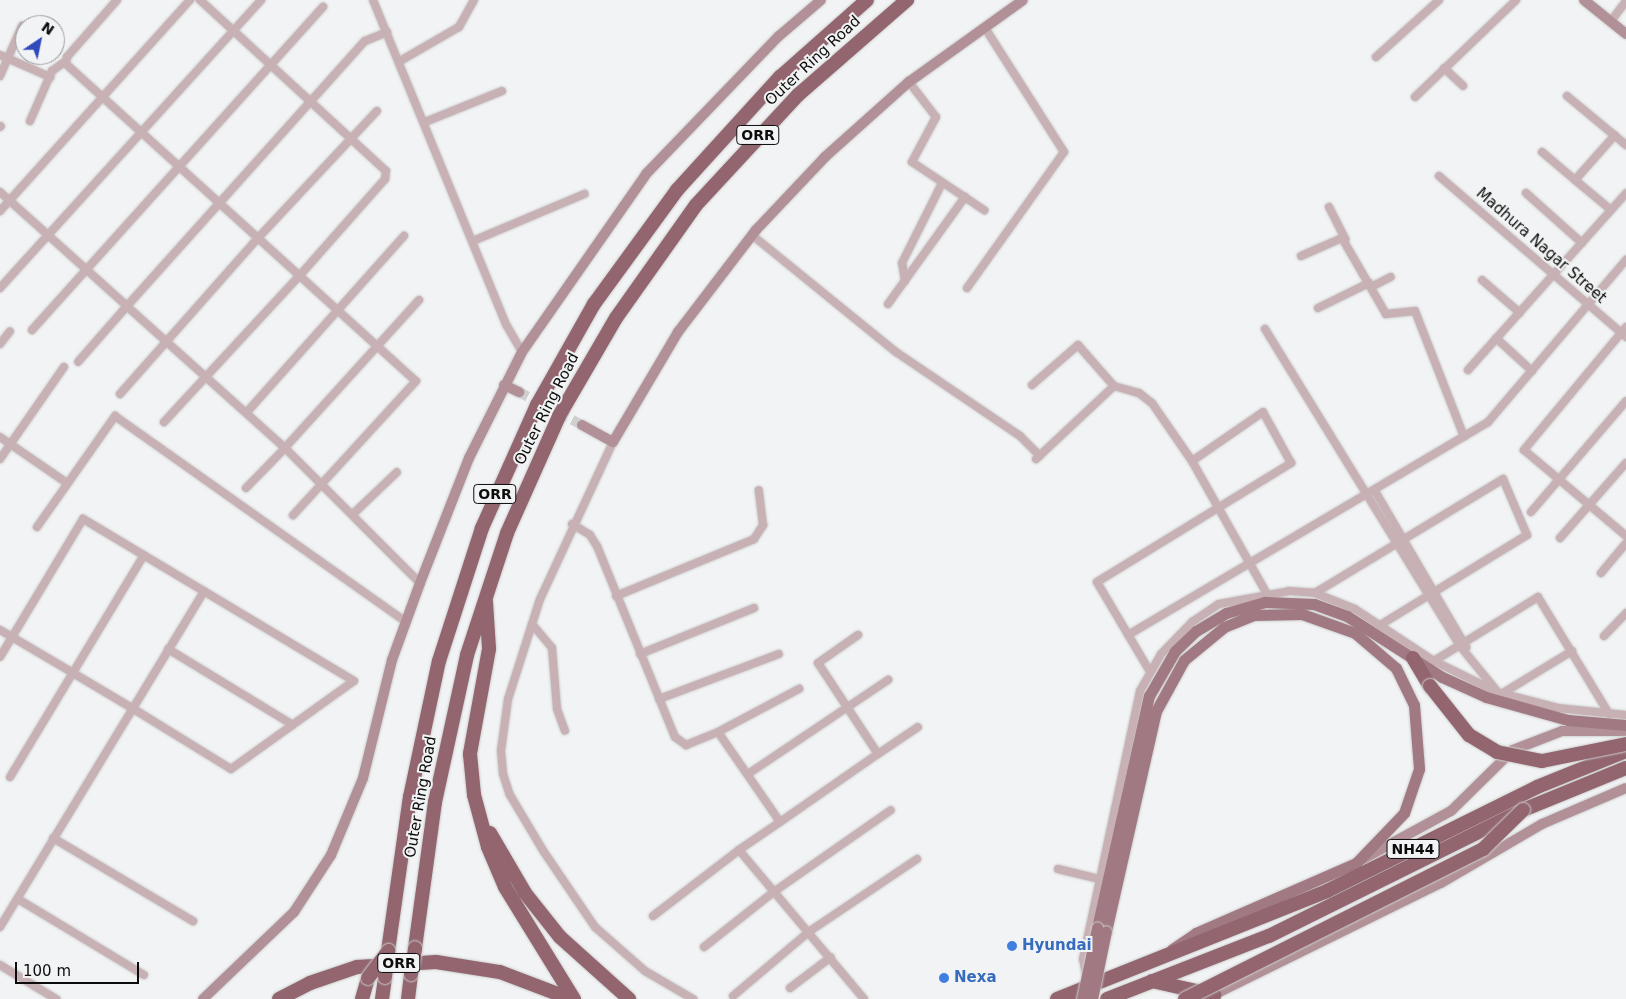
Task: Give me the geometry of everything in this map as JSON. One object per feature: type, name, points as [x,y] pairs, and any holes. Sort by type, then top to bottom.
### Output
[{"type":"highway","name":"Outer Ring Road","points":[[382,999],[418,756],[462,585],[521,436],[594,304],[676,190],[742,115],[867,0]]},
{"type":"highway","name":"Outer Ring Road","points":[[408,999],[445,751],[486,593],[544,447],[616,318],[696,205],[760,132],[834,62],[907,0]]},
{"type":"highway","points":[[486,593],[489,649],[470,754],[480,815],[499,860],[560,937],[629,999]]},
{"type":"highway","points":[[1413,658],[1430,686],[1469,735],[1497,752],[1517,758],[1560,759],[1610,745],[1626,744]]},
{"type":"highway","name":"NH44","points":[[1057,999],[1091,992],[1159,958],[1327,891],[1537,787],[1626,751]]},
{"type":"highway","name":"NH44","points":[[1107,999],[1269,936],[1523,810],[1626,768]]},
{"type":"highway","points":[[1185,999],[1483,849],[1523,810]]},
{"type":"highway","name":"ORR","points":[[499,860],[505,888],[567,984],[573,999]]},
{"type":"highway","name":"ORR","points":[[362,999],[368,978],[388,951]]},
{"type":"highway","name":"ORR","points":[[279,999],[310,983],[358,968],[436,962],[500,972],[573,999]]},
{"type":"highway","points":[[1152,982],[1210,997]]},
{"type":"main road","points":[[1091,992],[1149,696],[1164,666],[1196,631],[1244,607],[1298,602],[1347,616],[1462,688],[1510,707],[1568,720],[1626,725]]},
{"type":"main road","points":[[1082,999],[1102,929],[1162,694],[1196,648],[1224,627],[1253,615],[1302,614],[1336,623],[1384,654],[1407,687],[1419,729],[1416,785],[1399,819],[1356,863],[1196,933],[1159,958]]},
{"type":"street","points":[[30,121],[57,65],[66,61],[118,0]]},
{"type":"street","points":[[0,212],[190,0]]},
{"type":"street","points":[[164,422],[301,274],[385,179],[383,164],[200,0]]},
{"type":"street","points":[[0,288],[140,130],[261,0]]},
{"type":"street","points":[[373,0],[400,60],[514,340],[522,352]]},
{"type":"street","points":[[400,60],[459,27],[474,0]]},
{"type":"street","points":[[203,999],[294,912],[331,855],[363,778],[392,660],[420,583],[469,458],[522,352],[646,174],[779,36],[821,0]]},
{"type":"street","points":[[693,999],[645,971],[595,928],[510,795],[500,751],[508,699],[532,624],[572,524],[613,442],[678,332],[752,235],[825,156],[909,82],[1024,0]]},
{"type":"street","points":[[1376,57],[1439,0]]},
{"type":"street","points":[[1415,97],[1516,0]]},
{"type":"street","points":[[1584,0],[1626,34]]},
{"type":"street","points":[[1611,21],[1626,1]]},
{"type":"street","points":[[32,330],[323,7]]},
{"type":"street","points":[[967,288],[1064,152],[985,28]]},
{"type":"street","points":[[78,362],[365,41],[387,32]]},
{"type":"street","points":[[0,76],[15,42]]},
{"type":"street","points":[[0,55],[50,77]]},
{"type":"street","points":[[66,61],[258,238],[301,274],[415,383],[321,482],[293,515]]},
{"type":"street","points":[[1444,68],[1463,86]]},
{"type":"street","points":[[909,82],[936,116],[912,162],[984,210]]},
{"type":"street","points":[[425,122],[502,91]]},
{"type":"street","points":[[1568,96],[1626,145]]},
{"type":"street","points":[[120,394],[258,238],[377,111]]},
{"type":"street","points":[[1575,180],[1615,135]]},
{"type":"street","points":[[1542,152],[1611,210]]},
{"type":"street","name":"Madhura Nagar Street","points":[[1439,176],[1588,305],[1624,332]]},
{"type":"street","points":[[905,281],[902,263],[942,183]]},
{"type":"street","points":[[0,192],[205,377],[247,412],[354,513],[420,583]]},
{"type":"street","points":[[1526,193],[1582,243]]},
{"type":"street","points":[[1468,370],[1626,193]]},
{"type":"street","points":[[473,241],[584,194]]},
{"type":"street","points":[[888,304],[965,198]]},
{"type":"street","points":[[1329,207],[1388,315],[1410,308],[1415,311],[1464,437]]},
{"type":"street","points":[[752,235],[896,352],[1020,436],[1038,457],[1114,386]]},
{"type":"street","points":[[247,412],[340,310],[404,236]]},
{"type":"street","points":[[1301,256],[1339,238],[1345,239]]},
{"type":"street","points":[[1128,635],[1247,562],[1372,493],[1488,422],[1626,260]]},
{"type":"street","points":[[1318,308],[1391,277]]},
{"type":"street","points":[[1482,280],[1520,313]]},
{"type":"street","points":[[246,488],[285,448],[419,300]]},
{"type":"street","points":[[1265,329],[1372,493],[1462,644],[1500,692]]},
{"type":"street","points":[[0,344],[10,331]]},
{"type":"street","points":[[1624,332],[1524,450],[1626,536]]},
{"type":"street","points":[[1496,338],[1532,371]]},
{"type":"street","points":[[1032,385],[1078,345],[1114,386],[1139,393],[1152,403],[1192,461],[1247,562],[1267,594]]},
{"type":"street","points":[[0,459],[64,367]]},
{"type":"street","points":[[504,385],[519,392]]},
{"type":"street","points":[[1532,512],[1626,401]]},
{"type":"street","points":[[1150,670],[1097,582],[1291,464],[1263,412],[1192,461]]},
{"type":"street","points":[[37,527],[116,416],[406,622]]},
{"type":"street","points":[[582,425],[613,442]]},
{"type":"street","points":[[0,437],[67,483]]},
{"type":"street","points":[[1560,538],[1626,464]]},
{"type":"street","points":[[354,513],[397,472]]},
{"type":"street","points":[[1315,593],[1503,479],[1527,535],[1382,624]]},
{"type":"street","points":[[616,596],[754,539],[763,525],[759,490]]},
{"type":"street","points":[[0,630],[12,637],[73,673],[132,708],[231,769],[354,681],[83,519],[12,637],[0,658]]},
{"type":"street","points":[[572,524],[582,528],[596,546],[659,699],[680,743],[686,745],[718,732],[799,689]]},
{"type":"street","points":[[1601,573],[1626,543]]},
{"type":"street","points":[[10,777],[144,556]]},
{"type":"street","points":[[0,927],[204,591]]},
{"type":"street","points":[[1091,992],[1083,959],[1132,717],[1150,670],[1192,622],[1219,604],[1267,594],[1315,593],[1382,624],[1434,661],[1500,692],[1558,708],[1626,715]]},
{"type":"street","points":[[1434,661],[1538,597],[1609,714]]},
{"type":"street","points":[[640,654],[754,608]]},
{"type":"street","points":[[1604,636],[1626,613]]},
{"type":"street","points":[[532,624],[552,648],[557,709],[565,731]]},
{"type":"street","points":[[858,635],[818,663],[878,754]]},
{"type":"street","points":[[168,649],[293,725]]},
{"type":"street","points":[[1500,692],[1572,651]]},
{"type":"street","points":[[659,699],[779,654]]},
{"type":"street","points":[[748,774],[888,680]]},
{"type":"street","points":[[653,916],[739,850],[918,727]]},
{"type":"street","points":[[1356,863],[1451,811],[1513,750],[1562,731],[1626,731]]},
{"type":"street","points":[[718,732],[780,822]]},
{"type":"street","points":[[1210,997],[1440,882],[1542,824],[1626,788]]},
{"type":"street","points":[[704,947],[775,891],[891,810]]},
{"type":"street","points":[[53,838],[193,921]]},
{"type":"street","points":[[739,850],[810,931],[864,999]]},
{"type":"street","points":[[733,996],[810,931],[917,859]]},
{"type":"street","points":[[1058,869],[1099,879]]},
{"type":"street","points":[[18,899],[144,975]]},
{"type":"street","points":[[790,988],[831,957]]},
{"type":"street","points":[[0,965],[56,999]]},
{"type":"tunnel","points":[[519,392],[582,425]]},
{"type":"place","name":"Hyundai","points":[[1012,946]]},
{"type":"place","name":"Nexa","points":[[944,978]]}]
